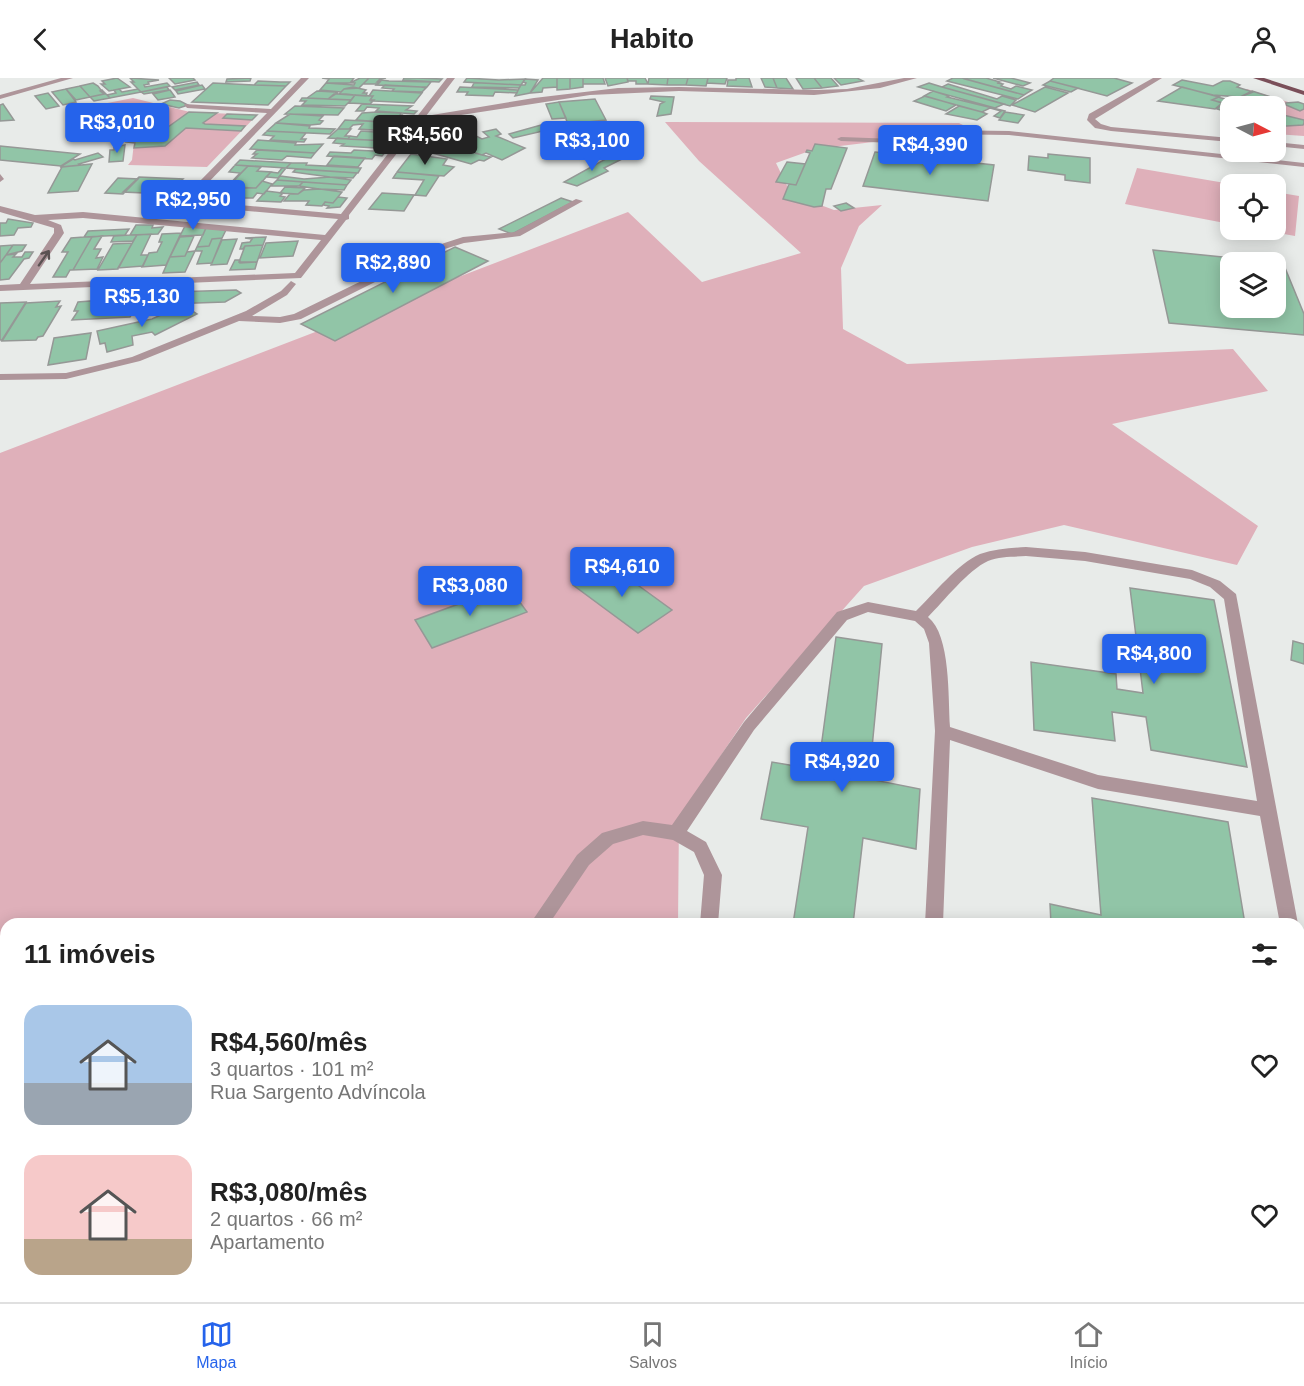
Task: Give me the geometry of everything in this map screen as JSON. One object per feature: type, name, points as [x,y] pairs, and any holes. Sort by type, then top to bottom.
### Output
[{"type":"main road","points":[[1257,78],[1304,93]]},
{"type":"street","points":[[0,97],[69,78]]},
{"type":"street","points":[[304,78],[200,186],[194,197],[204,204],[345,217]]},
{"type":"street","points":[[0,377],[66,376],[95,371],[136,359],[238,318],[271,302],[284,293],[329,238],[452,78]]},
{"type":"street","points":[[421,119],[606,91],[675,89],[803,93],[872,88],[912,78]]},
{"type":"street","points":[[1158,78],[1092,116],[1091,120],[1098,126],[1220,139]]},
{"type":"street","points":[[187,106],[273,111]]},
{"type":"street","points":[[841,139],[896,141],[935,132],[1009,133],[1304,165]]},
{"type":"street","points":[[1286,145],[1304,147]]},
{"type":"street","points":[[238,318],[280,320],[297,317],[432,250],[464,240],[517,234],[579,201]]},
{"type":"street","points":[[0,210],[35,218],[58,227],[59,233],[55,242],[23,287]]},
{"type":"street","points":[[35,218],[83,215],[329,238]]},
{"type":"street","points":[[0,288],[295,280]]},
{"type":"street","points":[[919,617],[982,558],[1010,551],[1042,552],[1192,575],[1215,584],[1231,597],[1288,918]]},
{"type":"street","points":[[676,833],[749,726],[842,616],[868,608],[919,617],[930,626],[936,643],[943,731],[934,918]]},
{"type":"street","points":[[943,731],[1098,782],[1268,810]]},
{"type":"street","points":[[543,918],[584,860],[608,838],[643,828],[676,833],[700,848],[713,875],[709,918]]},
{"type":"shaded area","points":[[1247,89],[1269,96],[1234,96]]},
{"type":"shaded area","points":[[133,98],[190,112],[257,115],[207,167],[128,165],[132,160],[134,143],[127,142],[143,133],[78,119],[87,107]]},
{"type":"shaded area","points":[[1286,101],[1304,107],[1304,136],[1286,135]]},
{"type":"shaded area","points":[[665,122],[959,123],[973,130],[815,149],[776,163],[791,194],[834,210],[882,205],[859,226],[841,268],[843,329],[907,364],[1233,349],[1268,391],[1112,424],[1258,526],[1237,565],[1064,525],[972,547],[864,586],[746,718],[679,818],[678,918],[0,918],[0,453],[628,212],[702,282],[801,253],[699,161]]},
{"type":"shaded area","points":[[1137,168],[1220,182],[1220,222],[1125,204]]},
{"type":"shaded area","points":[[1286,194],[1299,196],[1295,236],[1286,234]]},
{"type":"building","points":[[117,78],[130,87],[109,91],[101,84],[105,84],[102,81]]},
{"type":"building","points":[[130,78],[159,80],[148,82],[149,84],[144,85],[145,87],[167,83],[170,86],[141,92]]},
{"type":"building","points":[[169,78],[193,78],[195,80],[175,84]]},
{"type":"building","points":[[251,78],[250,81],[226,82],[227,79]]},
{"type":"building","points":[[322,78],[354,78],[350,83],[326,83],[329,79]]},
{"type":"building","points":[[360,78],[369,78],[359,88],[344,89],[341,92],[320,90],[326,83],[354,85],[355,83],[350,83]]},
{"type":"building","points":[[369,78],[386,78],[380,79],[378,84],[363,84]]},
{"type":"building","points":[[404,78],[442,79],[439,82],[403,80]]},
{"type":"building","points":[[467,78],[525,79],[521,85],[464,82]]},
{"type":"building","points":[[543,78],[557,78],[557,87],[543,88],[542,92],[530,93]]},
{"type":"building","points":[[557,78],[570,78],[570,89],[557,90]]},
{"type":"building","points":[[570,78],[583,78],[583,87],[570,89]]},
{"type":"building","points":[[583,78],[603,78],[605,84],[583,84]]},
{"type":"building","points":[[605,78],[627,78],[628,82],[608,86]]},
{"type":"building","points":[[627,78],[645,78],[648,84],[636,84],[636,81],[628,81]]},
{"type":"building","points":[[649,78],[668,78],[667,85],[648,84]]},
{"type":"building","points":[[668,78],[688,78],[686,85],[667,85]]},
{"type":"building","points":[[688,78],[708,78],[706,86],[686,85]]},
{"type":"building","points":[[708,78],[727,78],[725,84],[707,83]]},
{"type":"building","points":[[736,78],[749,78],[752,87],[727,86],[728,80],[736,80]]},
{"type":"building","points":[[761,78],[773,78],[777,88],[765,87]]},
{"type":"building","points":[[773,78],[786,78],[793,89],[777,88]]},
{"type":"building","points":[[796,78],[814,78],[822,88],[803,89]]},
{"type":"building","points":[[814,78],[831,78],[838,86],[822,88]]},
{"type":"building","points":[[834,78],[857,78],[863,81],[841,85]]},
{"type":"building","points":[[962,78],[1024,95],[1018,99],[947,81]]},
{"type":"building","points":[[986,78],[1000,82],[997,83],[1011,89],[1016,86],[1032,90],[1024,95],[965,79]]},
{"type":"building","points":[[993,78],[1011,78],[1030,83],[1023,86]]},
{"type":"building","points":[[1054,78],[1114,78],[1132,83],[1107,96],[1050,81]]},
{"type":"building","points":[[525,79],[538,80],[530,93],[515,96],[521,85],[525,85],[526,83],[523,82]]},
{"type":"building","points":[[381,80],[431,82],[427,87],[376,85]]},
{"type":"building","points":[[1182,80],[1213,86],[1223,81],[1230,81],[1240,85],[1237,87],[1253,92],[1243,96],[1213,95],[1173,85]]},
{"type":"building","points":[[258,81],[290,82],[286,86],[254,85]]},
{"type":"building","points":[[1050,81],[1078,88],[1071,92],[1043,85]]},
{"type":"building","points":[[197,82],[199,85],[175,90],[172,87]]},
{"type":"building","points":[[93,83],[104,94],[90,97],[80,86]]},
{"type":"building","points":[[213,83],[286,86],[268,105],[192,102]]},
{"type":"building","points":[[474,83],[521,85],[519,88],[472,87]]},
{"type":"building","points":[[929,83],[1004,104],[995,108],[918,87]]},
{"type":"building","points":[[948,84],[997,99],[1002,96],[1016,100],[1010,106],[942,87]]},
{"type":"building","points":[[202,85],[205,89],[178,94],[176,91]]},
{"type":"building","points":[[385,85],[426,88],[422,92],[392,91],[394,89],[382,88]]},
{"type":"building","points":[[80,86],[90,97],[76,100],[66,89]]},
{"type":"building","points":[[167,87],[169,90],[144,94],[141,92]]},
{"type":"building","points":[[353,87],[366,90],[363,93],[367,93],[366,96],[339,94],[344,89]]},
{"type":"building","points":[[460,87],[518,90],[517,93],[495,92],[493,96],[466,95],[468,92],[457,92]]},
{"type":"building","points":[[1045,87],[1068,93],[1035,112],[1012,105]]},
{"type":"building","points":[[1182,87],[1219,97],[1212,100],[1220,102],[1220,105],[1215,109],[1158,101]]},
{"type":"building","points":[[66,89],[76,102],[63,105],[52,92]]},
{"type":"building","points":[[119,89],[122,92],[138,89],[141,92],[110,98],[107,95],[116,93],[114,90]]},
{"type":"building","points":[[102,90],[110,98],[94,101],[90,97],[104,94],[100,91]]},
{"type":"building","points":[[170,90],[175,97],[158,100],[153,94]]},
{"type":"building","points":[[373,90],[422,93],[414,103],[372,101],[374,100],[370,100],[373,96],[369,96]]},
{"type":"building","points":[[317,91],[337,93],[328,99],[307,98]]},
{"type":"building","points":[[933,91],[949,96],[947,97],[1005,111],[1000,118],[994,116],[1001,111],[990,108],[982,112],[924,96]]},
{"type":"building","points":[[1252,91],[1268,96],[1242,96]]},
{"type":"building","points":[[48,93],[59,106],[46,109],[35,96]]},
{"type":"building","points":[[334,94],[355,95],[351,100],[328,99]]},
{"type":"building","points":[[355,95],[373,96],[370,100],[374,100],[370,104],[349,103]]},
{"type":"building","points":[[651,96],[674,97],[671,114],[657,116],[660,104],[664,102],[650,99]]},
{"type":"building","points":[[925,96],[956,105],[946,111],[914,101]]},
{"type":"building","points":[[1218,97],[1220,102],[1212,100]]},
{"type":"building","points":[[302,98],[351,100],[345,106],[302,105],[306,101],[300,101]]},
{"type":"building","points":[[595,99],[606,120],[568,124],[559,102]]},
{"type":"building","points":[[170,100],[188,105],[179,108],[161,104]]},
{"type":"building","points":[[559,102],[566,118],[552,119],[546,104]]},
{"type":"building","points":[[1286,103],[1304,104],[1304,109],[1300,111]]},
{"type":"building","points":[[3,104],[14,120],[0,121],[0,105]]},
{"type":"building","points":[[362,104],[412,106],[406,110],[417,111],[414,114],[376,111],[379,108],[367,107],[364,111],[356,111]]},
{"type":"building","points":[[295,106],[344,108],[338,115],[285,114]]},
{"type":"building","points":[[959,106],[987,114],[977,120],[946,114]]},
{"type":"building","points":[[189,112],[217,113],[203,123],[205,124],[245,126],[241,131],[186,128],[165,146],[134,148],[135,143],[127,142],[144,133],[161,132]]},
{"type":"building","points":[[1005,112],[1024,115],[1018,123],[999,120]]},
{"type":"building","points":[[362,113],[401,113],[402,115],[396,123],[356,120]]},
{"type":"building","points":[[227,114],[257,115],[252,120],[223,118]]},
{"type":"building","points":[[290,114],[323,116],[319,120],[323,121],[320,124],[310,125],[276,123]]},
{"type":"building","points":[[1286,116],[1304,120],[1303,125],[1286,126]]},
{"type":"building","points":[[345,120],[401,123],[398,127],[404,127],[400,132],[359,129],[363,124],[353,125],[349,129],[338,129]]},
{"type":"building","points":[[276,123],[335,129],[330,134],[267,131]]},
{"type":"building","points":[[548,123],[556,128],[513,138],[509,134]]},
{"type":"building","points":[[338,129],[351,129],[345,136],[350,136],[348,139],[328,138]]},
{"type":"building","points":[[496,129],[501,134],[496,136],[525,148],[502,160],[486,153],[482,155],[430,139],[437,136],[449,139],[468,132],[482,139],[489,137],[483,132]]},
{"type":"building","points":[[267,131],[306,133],[301,139],[306,139],[304,142],[270,140],[274,136],[263,135]]},
{"type":"building","points":[[361,131],[388,133],[385,137],[390,137],[387,141],[348,139],[350,136],[357,137]]},
{"type":"building","points":[[337,138],[387,141],[376,148],[341,146],[344,144],[333,143]]},
{"type":"building","points":[[258,140],[296,143],[295,145],[323,144],[315,153],[250,149]]},
{"type":"building","points":[[445,144],[491,157],[471,164],[429,152]]},
{"type":"building","points":[[815,144],[847,148],[831,189],[826,189],[822,206],[814,207],[783,199],[789,184],[796,185],[810,153],[806,152],[807,150],[812,151]]},
{"type":"building","points":[[125,145],[123,161],[109,162],[110,150]]},
{"type":"building","points":[[0,146],[80,154],[61,166],[0,160]]},
{"type":"building","points":[[257,150],[315,153],[311,158],[287,156],[282,160],[252,158],[257,154],[253,154]]},
{"type":"building","points":[[354,150],[387,150],[382,156],[375,155],[372,159],[327,156],[330,152],[351,153]]},
{"type":"building","points":[[875,152],[994,165],[988,201],[863,186]]},
{"type":"building","points":[[98,153],[103,157],[79,164],[81,165],[60,167],[73,159]]},
{"type":"building","points":[[411,154],[447,159],[443,165],[454,167],[444,176],[397,172]]},
{"type":"building","points":[[1048,154],[1090,158],[1090,183],[1065,180],[1065,175],[1028,170],[1029,156],[1048,158]]},
{"type":"building","points":[[334,156],[365,158],[358,167],[327,165]]},
{"type":"building","points":[[611,156],[620,160],[604,168],[608,171],[577,186],[564,182]]},
{"type":"building","points":[[240,160],[291,163],[286,168],[235,165]]},
{"type":"building","points":[[787,162],[805,164],[796,185],[776,182]]},
{"type":"building","points":[[291,163],[361,168],[358,173],[286,168]]},
{"type":"building","points":[[92,164],[78,191],[48,193],[62,167]]},
{"type":"building","points":[[235,165],[248,166],[227,187],[240,173],[229,172]]},
{"type":"building","points":[[248,166],[261,167],[257,171],[271,172],[256,188],[228,187]]},
{"type":"building","points":[[282,168],[286,168],[278,178],[266,177],[271,172],[278,173]]},
{"type":"building","points":[[296,169],[357,173],[353,178],[330,177],[293,172]]},
{"type":"building","points":[[397,172],[439,176],[426,196],[415,195],[424,180],[393,178]]},
{"type":"building","points":[[280,176],[304,179],[330,177],[351,180],[347,185],[277,180]]},
{"type":"building","points":[[139,177],[183,179],[167,194],[123,192]]},
{"type":"building","points":[[118,178],[138,179],[123,194],[105,193]]},
{"type":"building","points":[[277,180],[303,182],[299,186],[271,186]]},
{"type":"building","points":[[262,181],[272,184],[264,194],[257,193],[253,198],[221,198],[223,193],[212,191],[215,188],[256,188]]},
{"type":"building","points":[[303,182],[347,185],[344,190],[319,189],[299,186]]},
{"type":"building","points":[[285,187],[305,188],[298,194],[280,193]]},
{"type":"building","points":[[320,189],[342,192],[333,203],[325,202],[322,206],[306,205],[309,201],[284,201],[290,194]]},
{"type":"building","points":[[266,191],[283,193],[280,196],[285,197],[281,202],[257,201]]},
{"type":"building","points":[[382,193],[414,195],[404,211],[369,209]]},
{"type":"building","points":[[338,197],[347,198],[340,207],[327,208],[329,206],[323,205],[325,202],[333,203]]},
{"type":"building","points":[[561,198],[573,202],[512,234],[499,229]]},
{"type":"building","points":[[846,203],[854,208],[841,211],[834,206]]},
{"type":"building","points":[[8,219],[33,223],[31,227],[18,228],[14,235],[0,236],[0,223],[6,223]]},
{"type":"building","points":[[136,225],[153,225],[152,228],[163,227],[158,234],[130,235]]},
{"type":"building","points":[[185,226],[206,228],[203,235],[180,236]]},
{"type":"building","points":[[206,228],[226,230],[222,238],[212,239],[209,246],[197,247]]},
{"type":"building","points":[[129,229],[125,235],[84,237],[88,231]]},
{"type":"building","points":[[181,233],[166,265],[142,267],[149,253],[157,252],[162,242],[159,242],[162,234]]},
{"type":"building","points":[[151,234],[141,255],[148,255],[143,266],[118,268],[137,235]]},
{"type":"building","points":[[137,235],[133,241],[111,242],[114,236]]},
{"type":"building","points":[[102,236],[94,249],[101,249],[96,258],[103,257],[97,269],[73,270],[92,237]]},
{"type":"building","points":[[194,236],[185,256],[170,257],[180,237]]},
{"type":"building","points":[[92,237],[73,270],[70,270],[66,277],[53,277],[68,252],[62,252],[71,238]]},
{"type":"building","points":[[266,237],[263,245],[245,246],[240,249],[242,243],[250,242],[252,239],[245,238]]},
{"type":"building","points":[[222,238],[212,263],[197,264],[202,251],[195,251],[197,247],[209,246],[212,239]]},
{"type":"building","points":[[237,239],[227,264],[211,265],[222,240]]},
{"type":"building","points":[[298,241],[293,256],[260,258],[266,243]]},
{"type":"building","points":[[132,243],[118,269],[98,270],[113,244]]},
{"type":"building","points":[[13,245],[6,255],[0,263],[0,246]]},
{"type":"building","points":[[13,245],[26,245],[22,251],[6,255]]},
{"type":"building","points":[[263,245],[257,262],[239,262],[245,246]]},
{"type":"building","points":[[455,247],[488,261],[335,341],[301,324]]},
{"type":"building","points":[[1153,250],[1220,257],[1220,318],[1286,318],[1286,270],[1304,314],[1304,335],[1169,323]]},
{"type":"building","points":[[195,251],[185,272],[163,273],[170,257],[185,256],[187,252]]},
{"type":"building","points":[[25,252],[33,252],[29,258],[24,259],[9,279],[0,280],[0,263],[6,255],[16,254],[13,257],[22,257]]},
{"type":"building","points":[[235,260],[240,260],[240,263],[257,262],[255,269],[230,270]]},
{"type":"building","points":[[236,290],[241,293],[225,302],[138,305],[130,317],[72,320],[78,311],[74,311],[78,302],[140,297],[141,293]]},
{"type":"building","points":[[60,301],[56,307],[61,306],[43,336],[36,340],[2,341],[26,303]]},
{"type":"building","points":[[26,302],[2,340],[0,340],[0,303]]},
{"type":"building","points":[[183,305],[197,314],[155,335],[152,332],[132,336],[133,345],[107,352],[105,343],[100,344],[97,331],[152,319]]},
{"type":"building","points":[[91,333],[86,359],[48,365],[54,338]]},
{"type":"building","points":[[606,562],[672,610],[638,633],[573,585]]},
{"type":"building","points":[[508,586],[527,612],[432,648],[415,620]]},
{"type":"building","points":[[1130,588],[1214,600],[1247,767],[1151,750],[1146,717],[1112,712],[1115,741],[1034,730],[1031,662],[1116,674],[1117,689],[1143,693]]},
{"type":"building","points":[[836,637],[882,644],[869,779],[920,789],[916,849],[863,838],[854,918],[794,918],[808,827],[761,819],[772,762],[818,770]]},
{"type":"building","points":[[1293,641],[1304,644],[1304,664],[1291,660]]},
{"type":"building","points":[[1092,798],[1228,822],[1244,918],[1051,918],[1050,904],[1101,915]]}]
